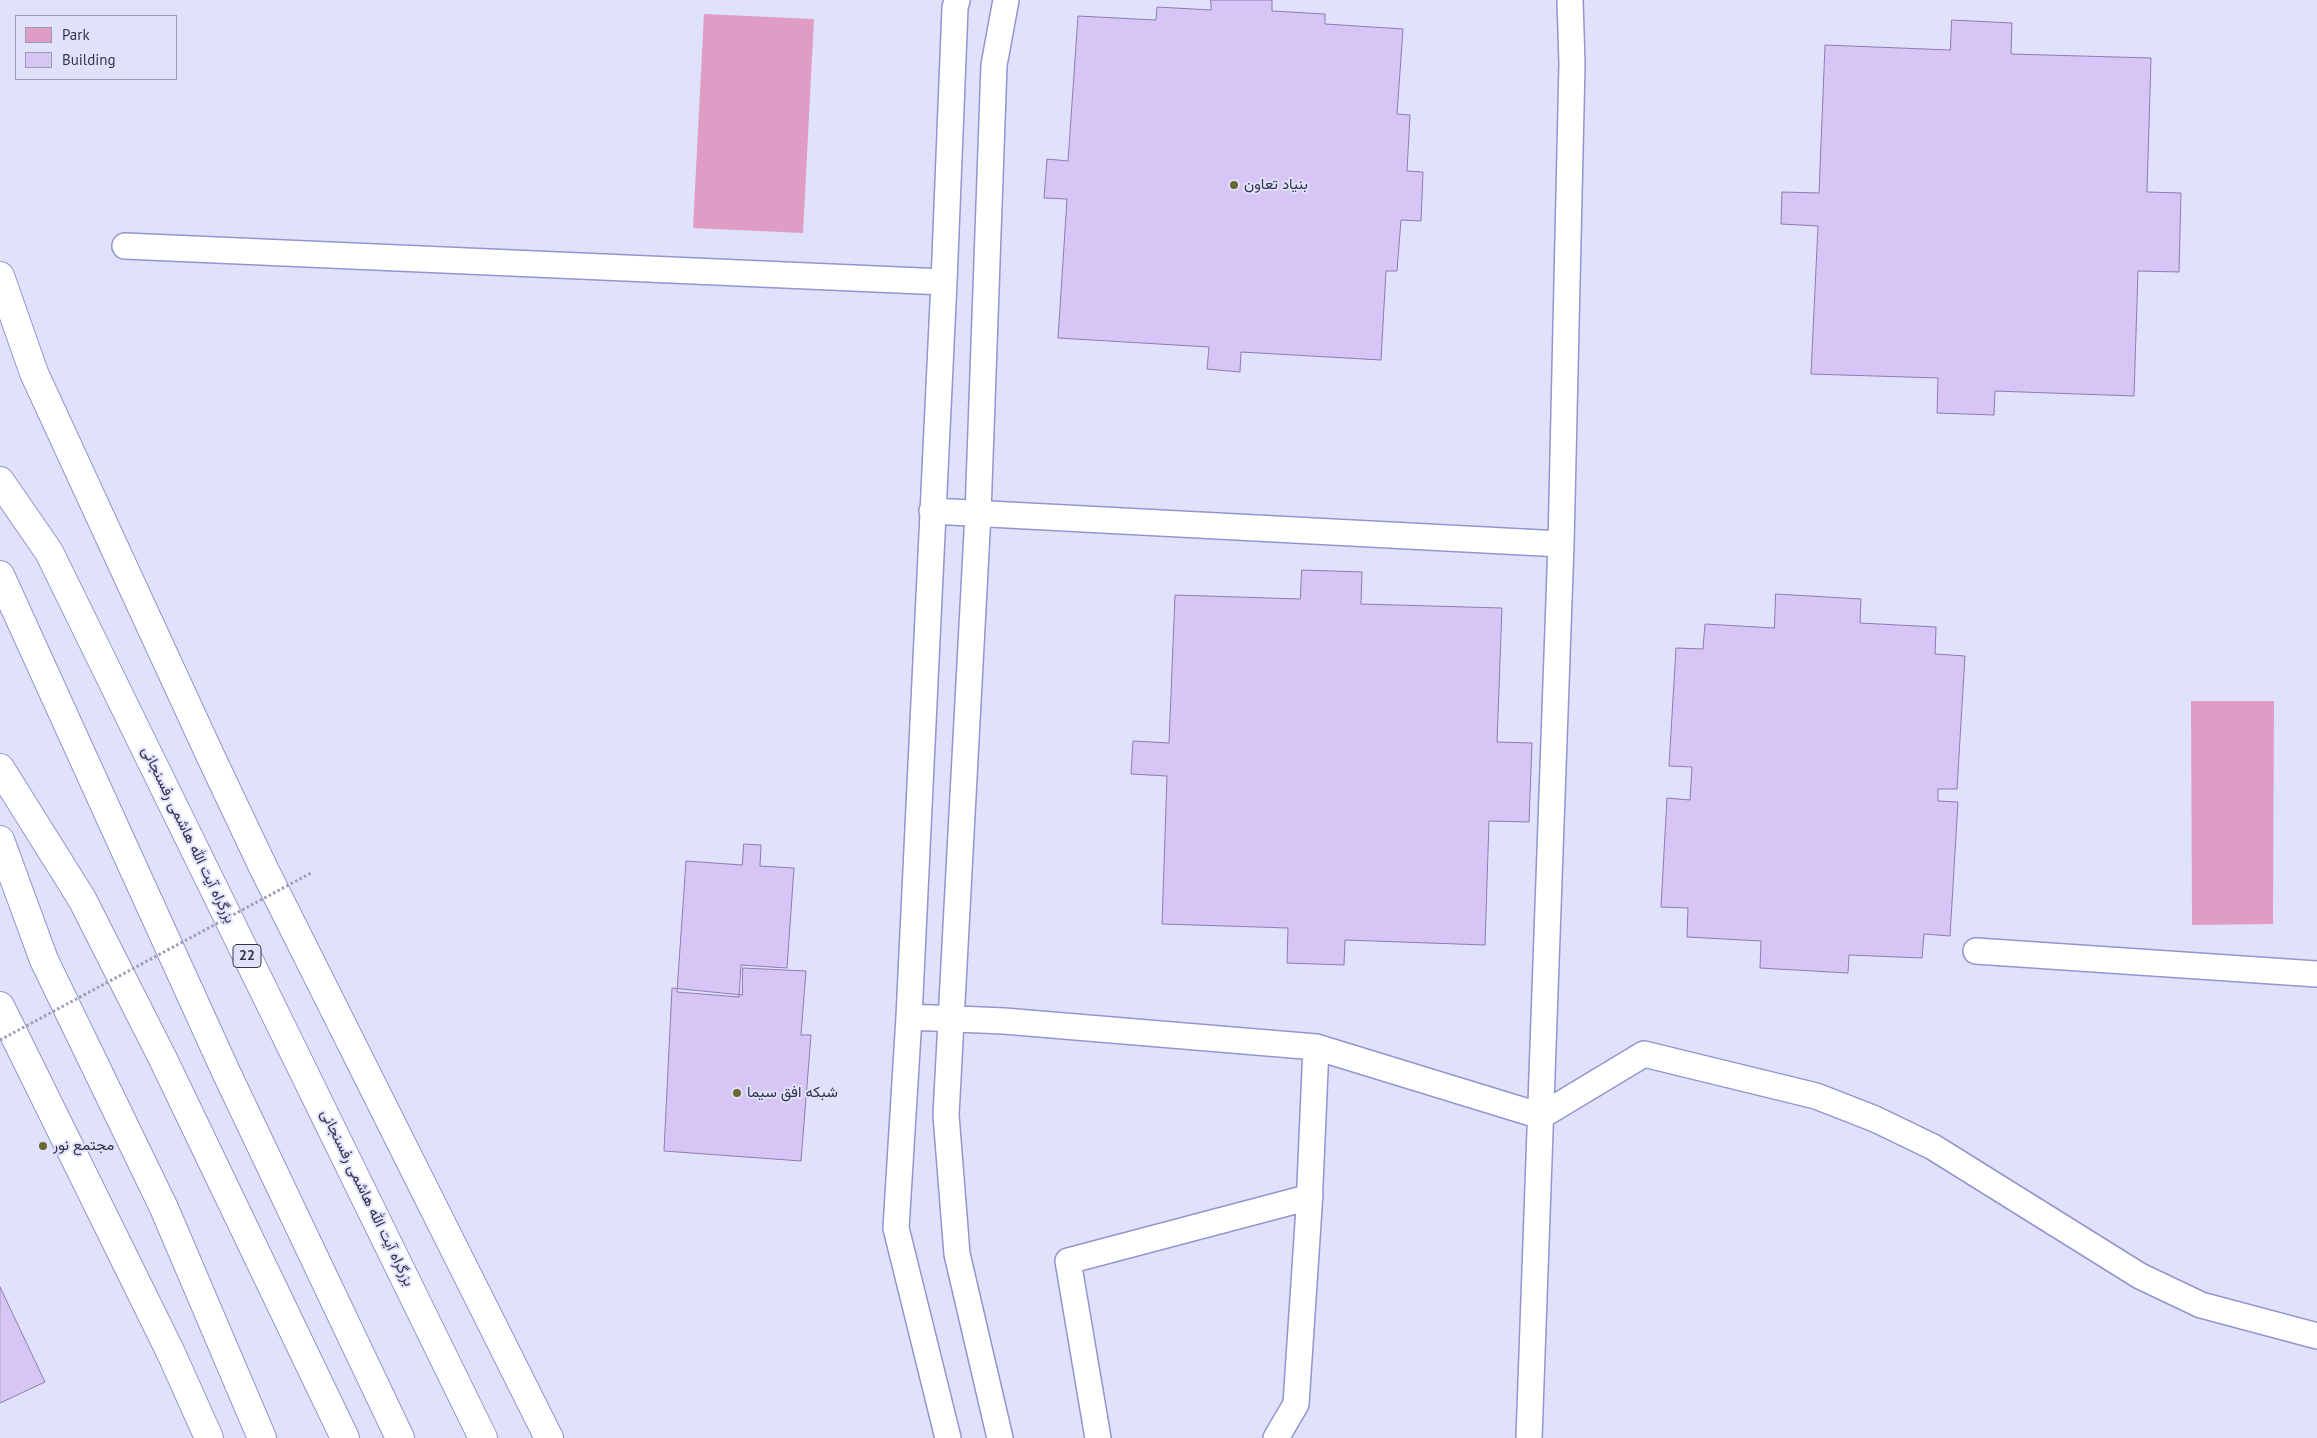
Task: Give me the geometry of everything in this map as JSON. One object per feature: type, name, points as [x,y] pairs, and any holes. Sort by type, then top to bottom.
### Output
[{"type":"highway","points":[[0,276],[34,373],[214,764],[264,869],[549,1438]]},
{"type":"highway","name":"بزرگراه آیت الله هاشمی رفسنجانی","points":[[0,481],[49,552],[483,1438]]},
{"type":"highway","points":[[0,575],[226,1072],[400,1438]]},
{"type":"highway","points":[[0,768],[82,898],[163,1059],[345,1438]]},
{"type":"highway","points":[[0,840],[44,960],[164,1208],[262,1438]]},
{"type":"highway","points":[[0,1006],[171,1353],[209,1438]]},
{"type":"lane","points":[[948,1438],[896,1228],[909,1017],[955,8],[957,0]]},
{"type":"lane","points":[[1000,1438],[957,1254],[946,1115],[978,514],[994,65],[1006,0]]},
{"type":"lane","points":[[1529,1438],[1562,544],[1572,64],[1570,0]]},
{"type":"lane","points":[[125,246],[944,282]]},
{"type":"lane","points":[[932,510],[978,514],[1562,544]]},
{"type":"lane","points":[[1976,951],[2317,974]]},
{"type":"lane","points":[[909,1017],[951,1018],[1316,1047],[1540,1116],[1644,1054],[1816,1096],[1875,1118],[1933,1147],[2140,1276],[2201,1305],[2317,1336]]},
{"type":"lane","points":[[1276,1438],[1296,1404],[1310,1197],[1316,1047]]},
{"type":"lane","points":[[1098,1438],[1068,1261],[1310,1197]]},
{"type":"path","points":[[0,1040],[311,873]]},
{"type":"green space","points":[[704,14],[814,19],[803,233],[693,228]]},
{"type":"green space","points":[[2191,701],[2274,701],[2273,924],[2192,925]]},
{"type":"building","name":"بنیاد تعاون","points":[[1211,0],[1272,0],[1272,11],[1325,14],[1325,24],[1403,29],[1397,114],[1410,115],[1407,171],[1423,172],[1421,221],[1401,220],[1397,271],[1386,271],[1381,360],[1241,352],[1240,372],[1207,369],[1209,347],[1058,338],[1067,199],[1044,198],[1047,159],[1068,161],[1078,16],[1156,20],[1157,7],[1211,10]]},
{"type":"building","points":[[1952,20],[2012,23],[2011,54],[2151,58],[2147,192],[2181,193],[2179,272],[2138,271],[2134,396],[1995,391],[1994,415],[1937,413],[1938,378],[1811,374],[1818,226],[1781,224],[1782,192],[1819,193],[1825,45],[1950,50]]},
{"type":"building","points":[[1302,570],[1362,572],[1361,604],[1502,608],[1497,742],[1532,743],[1529,822],[1489,821],[1485,945],[1345,940],[1344,965],[1287,963],[1288,928],[1162,924],[1167,776],[1131,774],[1133,741],[1169,743],[1175,595],[1300,599]]},
{"type":"building","points":[[1776,594],[1861,599],[1860,623],[1936,627],[1935,654],[1965,656],[1957,789],[1938,789],[1938,801],[1958,802],[1950,936],[1924,934],[1922,958],[1849,955],[1848,973],[1760,968],[1761,941],[1687,937],[1688,908],[1661,907],[1667,798],[1690,800],[1692,767],[1669,766],[1676,648],[1703,649],[1705,624],[1774,628]]},
{"type":"building","points":[[744,844],[761,845],[760,866],[794,868],[787,968],[741,965],[739,997],[677,992],[686,861],[742,865]]},
{"type":"building","name":"شبکه افق سیما","points":[[743,968],[806,971],[801,1035],[811,1035],[801,1161],[664,1151],[672,988],[742,995]]},
{"type":"building","points":[[0,1287],[45,1382],[0,1403]]},
{"type":"place","name":"بنیاد تعاون","points":[[1234,185]]},
{"type":"place","name":"شبکه افق سیما","points":[[737,1093]]},
{"type":"place","name":"مجتمع نور","points":[[43,1146]]}]
